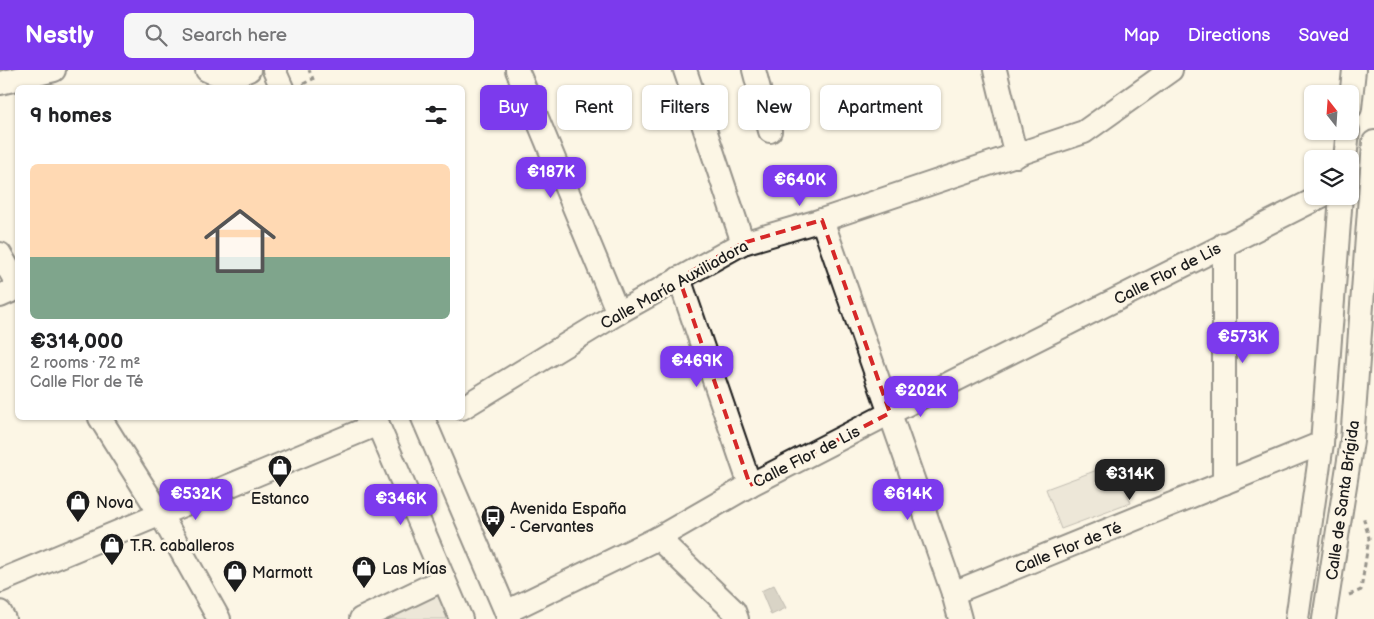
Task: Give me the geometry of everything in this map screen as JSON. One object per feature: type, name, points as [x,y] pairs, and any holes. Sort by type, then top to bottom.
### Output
[{"type":"street","points":[[0,83],[54,70]]},
{"type":"street","points":[[220,78],[249,70]]},
{"type":"street","points":[[274,70],[281,85]]},
{"type":"street","points":[[518,70],[618,313]]},
{"type":"street","points":[[685,70],[743,243]]},
{"type":"street","points":[[754,70],[770,131]]},
{"type":"street","points":[[996,70],[1016,156]]},
{"type":"street","name":"Calle María Auxiliadora","points":[[465,406],[618,313],[743,243],[822,220],[1084,132],[1171,70]]},
{"type":"street","points":[[1352,85],[1354,70]]},
{"type":"street","name":"Calle de Santa Brígida","points":[[1324,619],[1352,441],[1374,142]]},
{"type":"street","name":"Calle Flor de Lis","points":[[508,616],[658,538],[750,485],[1304,205]]},
{"type":"street","name":"Calle de Santa Brígida","points":[[1297,619],[1322,443],[1340,205]]},
{"type":"street","points":[[822,220],[953,594],[960,619]]},
{"type":"street","points":[[1224,244],[1224,483]]},
{"type":"street","points":[[0,254],[15,281]]},
{"type":"street","points":[[679,278],[750,485]]},
{"type":"street","points":[[0,296],[15,288]]},
{"type":"street","points":[[101,420],[161,515],[219,619]]},
{"type":"street","points":[[0,581],[161,515],[376,420],[461,619]]},
{"type":"street","points":[[430,420],[508,616]]},
{"type":"street","name":"Calle Flor de Té","points":[[953,594],[1322,443]]},
{"type":"street","points":[[658,538],[736,615]]},
{"type":"street","points":[[361,619],[444,579]]},
{"type":"street","points":[[0,612],[4,619]]},
{"type":"path","points":[[302,85],[313,80],[310,70]]},
{"type":"highlighted area","points":[[822,220],[890,413],[750,485],[679,278],[743,243]]},
{"type":"shaded area","points":[[1116,463],[1131,503],[1061,529],[1046,489]]},
{"type":"shaded area","points":[[774,585],[786,608],[771,615],[761,591]]},
{"type":"shaded area","points":[[439,593],[451,619],[383,619]]},
{"type":"place","name":"Estanco","points":[[280,488]]},
{"type":"place","name":"Nova","points":[[78,523]]},
{"type":"place","name":"Avenida España - Cervantes","points":[[493,538]]},
{"type":"place","name":"T.R. caballeros","points":[[112,566]]},
{"type":"place","name":"Las Mías","points":[[364,589]]},
{"type":"place","name":"Marmott","points":[[235,593]]}]
